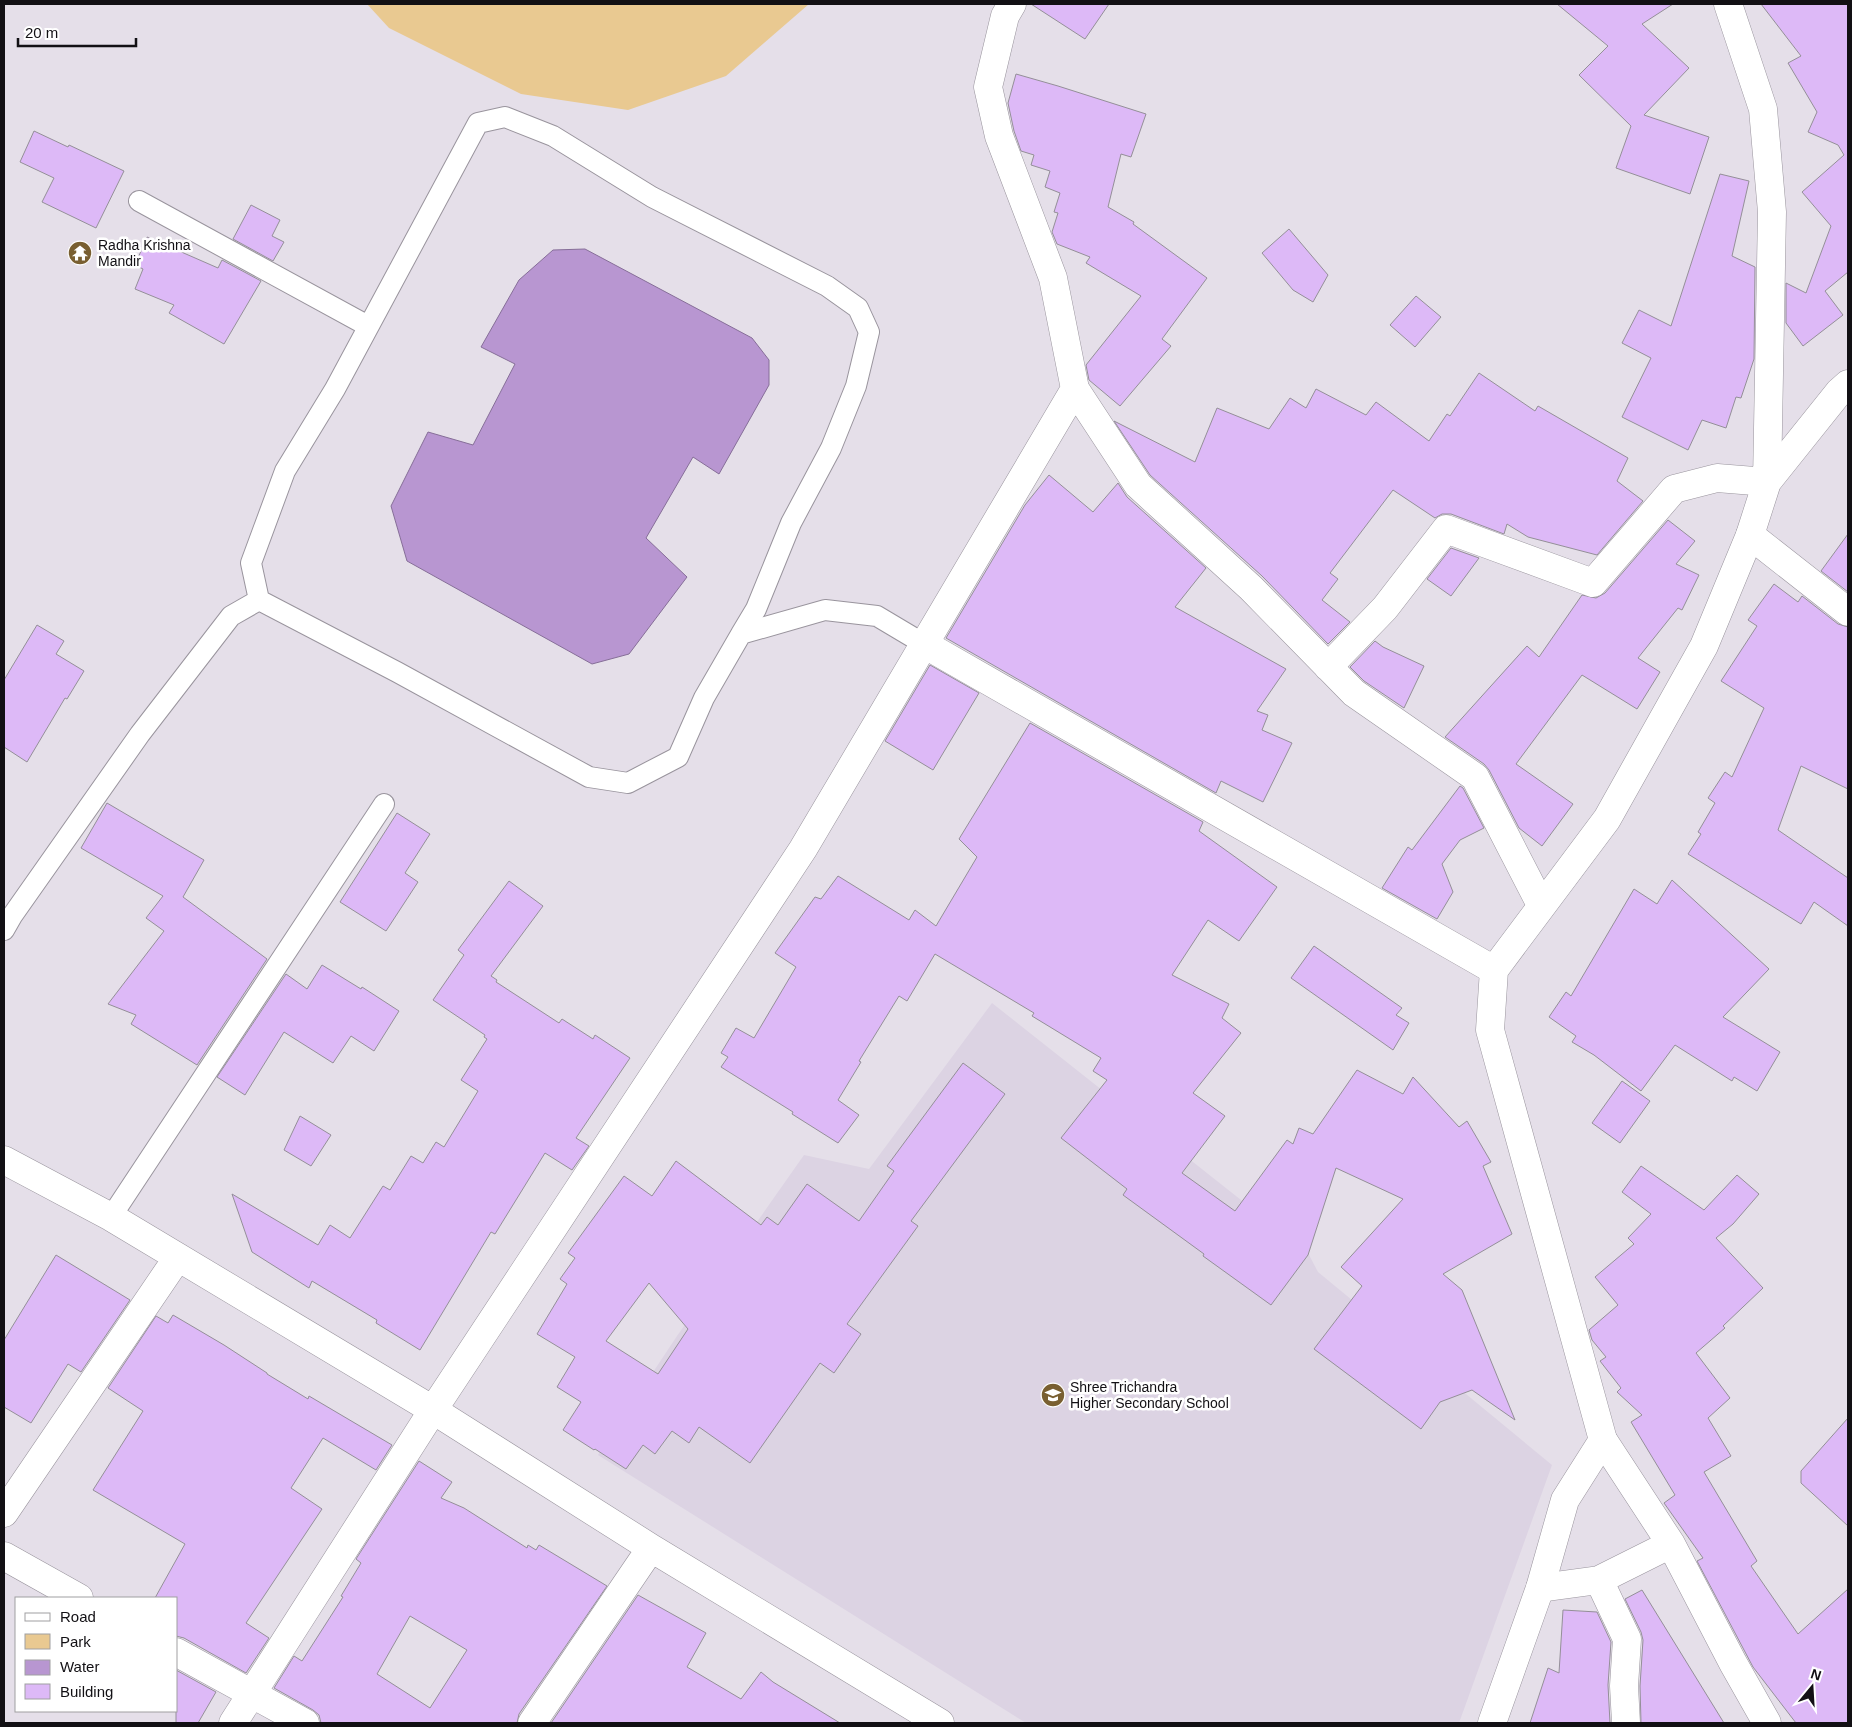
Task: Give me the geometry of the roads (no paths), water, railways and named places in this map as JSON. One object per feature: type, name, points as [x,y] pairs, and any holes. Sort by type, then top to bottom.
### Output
[{"type":"street","points":[[1012,4],[1005,16],[988,87],[999,136],[1054,278],[1075,390],[1138,485],[1251,588],[1354,692],[1476,777],[1541,906]]},
{"type":"street","points":[[1728,4],[1763,109],[1771,202],[1768,482],[1750,535],[1704,646],[1612,810],[1494,970],[1490,1030],[1603,1440],[1671,1544],[1766,1723]]},
{"type":"street","points":[[1768,482],[1839,392],[1848,384]]},
{"type":"street","points":[[233,1723],[434,1410],[803,849],[1075,390]]},
{"type":"street","points":[[1328,667],[1385,608],[1446,529],[1593,583],[1674,489],[1717,478],[1768,482]]},
{"type":"street","points":[[1750,535],[1848,612]]},
{"type":"street","points":[[924,644],[1494,970]]},
{"type":"street","points":[[4,1160],[111,1217],[434,1410],[651,1548],[940,1723]]},
{"type":"street","points":[[4,1513],[178,1258]]},
{"type":"street","points":[[1492,1723],[1540,1588],[1565,1500],[1603,1440]]},
{"type":"street","points":[[1540,1588],[1599,1580],[1671,1544]]},
{"type":"street","points":[[532,1723],[651,1548]]},
{"type":"street","points":[[4,1556],[77,1597]]},
{"type":"street","points":[[1599,1580],[1627,1639],[1624,1686],[1626,1723]]},
{"type":"street","points":[[178,1653],[305,1723]]},
{"type":"lane","points":[[505,117],[553,136],[652,197],[827,286],[858,308],[869,332],[856,386],[831,448],[791,523],[756,609],[704,698],[678,757],[628,783],[589,777],[397,672],[259,600],[251,563],[286,472],[335,389],[478,123],[505,117]]},
{"type":"lane","points":[[139,200],[368,326]]},
{"type":"lane","points":[[4,930],[140,734],[231,616],[259,600]]},
{"type":"lane","points":[[741,634],[825,610],[876,616],[924,644]]},
{"type":"lane","points":[[111,1217],[384,804]]},
{"type":"water","points":[[585,249],[752,338],[769,360],[769,385],[719,474],[693,457],[646,538],[687,577],[629,654],[592,664],[407,561],[391,506],[428,432],[473,445],[515,364],[481,347],[519,280],[553,250]]},
{"type":"place","name":"Radha Krishna Mandir","points":[[80,253]]},
{"type":"place","name":"Shree Trichandra Higher Secondary School","points":[[1053,1395]]}]
